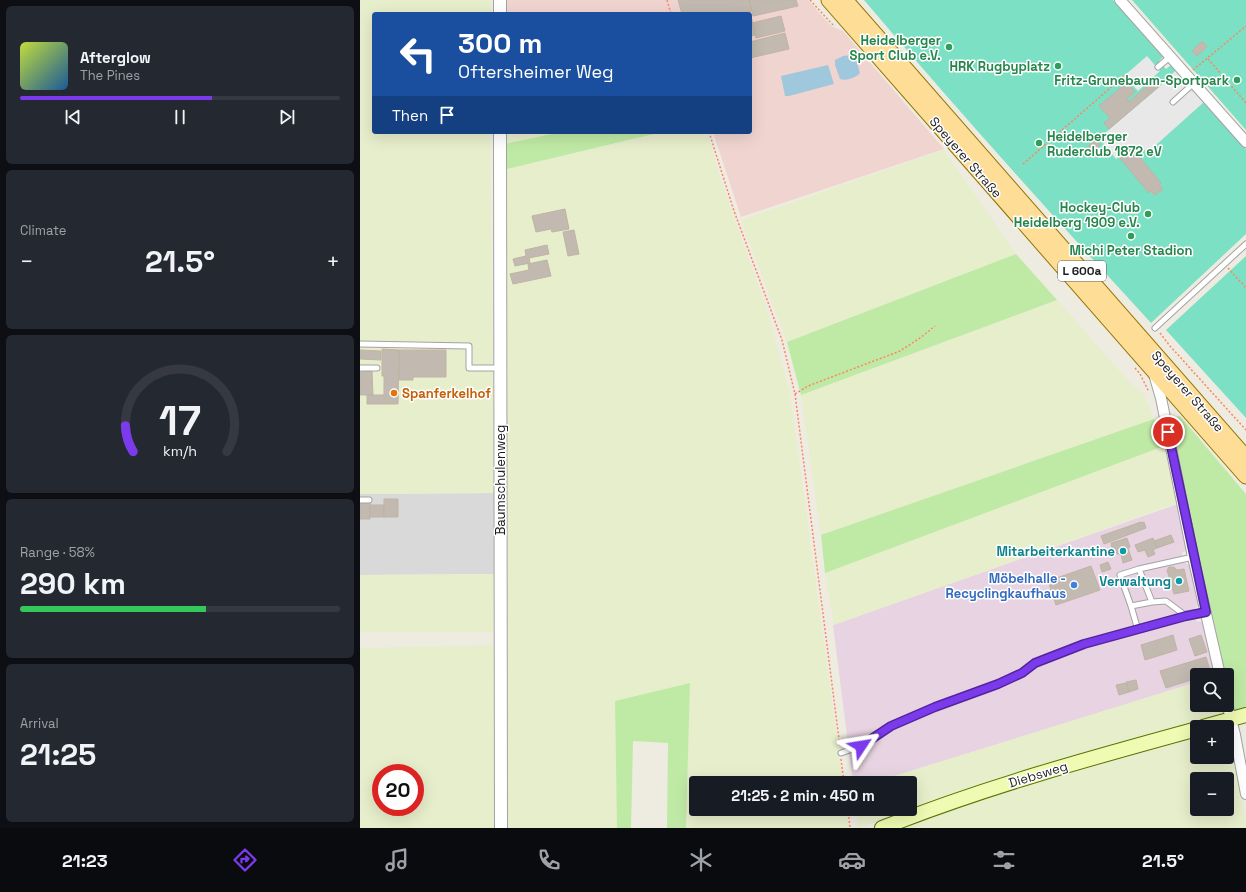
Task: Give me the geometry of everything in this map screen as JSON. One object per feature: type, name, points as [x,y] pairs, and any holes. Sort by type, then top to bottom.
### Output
[{"type":"main road","name":"Speyerer Straße","points":[[829,0],[1246,476]]},
{"type":"main road","name":"Speyerer Straße","points":[[845,0],[1246,458]]},
{"type":"main road","points":[[1228,720],[1246,715]]},
{"type":"main road","name":"Diebsweg","points":[[882,828],[1009,782],[1190,731]]},
{"type":"street","points":[[500,0],[500,12]]},
{"type":"street","points":[[1120,0],[1246,142]]},
{"type":"street","name":"Baumschulenweg","points":[[500,134],[501,828]]},
{"type":"street","points":[[1151,368],[1161,398],[1193,557],[1218,668]]},
{"type":"street","points":[[1229,712],[1246,790]]},
{"type":"lane","points":[[1158,68],[1171,56]]},
{"type":"lane","points":[[1174,102],[1194,83]]},
{"type":"lane","points":[[1156,328],[1246,244]]},
{"type":"lane","points":[[360,344],[469,346],[469,368],[500,368]]},
{"type":"lane","points":[[360,368],[377,368]]},
{"type":"lane","points":[[360,500],[369,500]]},
{"type":"lane","points":[[1138,630],[1120,575],[1139,569],[1193,557]]},
{"type":"lane","points":[[1139,569],[1152,602]]},
{"type":"lane","points":[[1131,606],[1166,601],[1186,616]]},
{"type":"lane","points":[[841,753],[861,746],[891,726],[935,707],[998,684],[1022,673],[1035,663],[1084,644],[1186,616],[1206,612]]},
{"type":"path","points":[[667,0],[670,12]]},
{"type":"path","points":[[1187,75],[1246,26]]},
{"type":"path","points":[[1208,59],[1246,103]]},
{"type":"path","points":[[1023,164],[1124,76]]},
{"type":"path","points":[[710,134],[734,211],[782,340],[794,394],[843,776]]},
{"type":"path","points":[[1224,264],[1246,288]]},
{"type":"path","points":[[794,394],[808,386],[900,351],[935,326]]},
{"type":"path","points":[[849,816],[850,828]]},
{"type":"shaded area","points":[[503,0],[808,0],[831,26],[843,31],[944,149],[741,217],[714,134],[752,134],[752,12],[503,12]]},
{"type":"shaded area","points":[[1147,56],[1160,71],[1138,91],[1124,76]]},
{"type":"shaded area","points":[[1176,70],[1185,80],[1184,86],[1186,89],[1189,92],[1195,91],[1204,102],[1147,153],[1140,145],[1131,147],[1116,159],[1103,143],[1109,138],[1104,134],[1161,85]]},
{"type":"shaded area","points":[[494,493],[496,574],[360,575],[360,494]]},
{"type":"shaded area","points":[[1178,504],[1189,550],[1182,552],[1183,559],[1184,562],[1193,567],[1200,602],[1194,610],[1196,621],[1203,622],[1213,668],[1190,668],[1190,684],[895,776],[852,776],[833,625]]},
{"type":"green space","points":[[360,0],[491,0],[491,12],[372,12],[372,134],[490,134],[494,493],[360,494]]},
{"type":"green space","points":[[864,0],[1113,0],[1163,57],[1159,61],[1166,69],[1171,65],[1185,80],[1184,86],[1189,92],[1195,91],[1246,149],[1246,234],[1151,323],[934,82]]},
{"type":"green space","points":[[1132,0],[1246,0],[1246,130]]},
{"type":"green space","points":[[503,134],[552,134],[504,144]]},
{"type":"green space","points":[[552,134],[654,134],[503,170],[504,144]]},
{"type":"green space","points":[[654,134],[708,134],[721,181],[769,316],[790,393],[842,776],[689,776],[689,816],[847,816],[849,828],[686,828],[690,683],[615,701],[617,828],[505,828],[503,170]]},
{"type":"green space","points":[[944,150],[1016,254],[787,342],[741,220]]},
{"type":"green space","points":[[1016,254],[1057,300],[801,395],[787,342]]},
{"type":"green space","points":[[1246,256],[1246,418],[1166,330]]},
{"type":"green space","points":[[1057,300],[1133,386],[1143,393],[1154,419],[821,535],[801,395]]},
{"type":"green space","points":[[1180,416],[1246,494],[1246,707],[1237,710],[1234,709],[1234,668],[1222,668],[1182,486],[1171,418]]},
{"type":"green space","points":[[1154,419],[1164,446],[825,573],[821,535]]},
{"type":"green space","points":[[1164,446],[1177,503],[834,625],[825,573]]},
{"type":"green space","points":[[496,574],[496,632],[360,632],[360,575]]},
{"type":"green space","points":[[496,645],[497,828],[360,828],[360,648]]},
{"type":"green space","points":[[690,683],[686,828],[667,828],[668,743],[633,741],[631,828],[617,828],[615,701]]},
{"type":"green space","points":[[1190,684],[1190,712],[1223,712],[1223,714],[1202,720],[1190,720],[1190,723],[1012,774],[917,807],[917,776],[895,776]]},
{"type":"green space","points":[[1190,740],[1190,764],[1234,764],[1234,756],[1246,819],[1246,828],[902,828],[1013,788]]},
{"type":"green space","points":[[857,816],[892,816],[858,828]]},
{"type":"water","points":[[853,55],[856,59],[860,73],[851,79],[840,79],[835,65],[835,60],[843,56]]},
{"type":"water","points":[[828,65],[834,84],[785,96],[781,76]]},
{"type":"building","points":[[678,0],[749,0],[752,11],[748,12],[681,12]]},
{"type":"building","points":[[749,0],[796,0],[798,6],[753,16]]},
{"type":"building","points":[[781,16],[785,31],[756,38],[752,23]]},
{"type":"building","points":[[752,21],[755,35],[752,36]]},
{"type":"building","points":[[785,33],[789,49],[752,58],[752,41]]},
{"type":"building","points":[[1202,41],[1207,47],[1197,56],[1192,51]]},
{"type":"building","points":[[1155,79],[1161,85],[1109,129],[1104,123],[1110,118],[1099,106],[1127,82],[1135,92],[1127,99],[1129,102]]},
{"type":"building","points":[[1096,140],[1100,145],[1091,153],[1086,148]]},
{"type":"building","points":[[1131,147],[1161,183],[1159,185],[1163,189],[1155,195],[1151,191],[1149,193],[1119,157]]},
{"type":"building","points":[[565,209],[569,229],[552,232],[551,229],[536,232],[532,216]]},
{"type":"building","points":[[574,230],[579,254],[568,256],[563,232]]},
{"type":"building","points":[[547,245],[549,254],[529,258],[530,263],[515,266],[513,259],[526,256],[525,250]]},
{"type":"building","points":[[547,260],[551,276],[513,284],[510,274],[529,270],[528,264]]},
{"type":"building","points":[[382,349],[399,350],[398,404],[367,404],[367,395],[384,395]]},
{"type":"building","points":[[360,350],[381,351],[381,360],[360,359]]},
{"type":"building","points":[[399,350],[446,350],[446,377],[413,377],[413,380],[399,380]]},
{"type":"building","points":[[372,371],[373,395],[360,395],[360,372]]},
{"type":"building","points":[[384,499],[398,499],[398,517],[384,517]]},
{"type":"building","points":[[360,503],[370,503],[370,519],[360,519]]},
{"type":"building","points":[[370,505],[384,505],[384,517],[370,517]]},
{"type":"building","points":[[1144,522],[1146,528],[1104,544],[1101,536]]},
{"type":"building","points":[[1171,535],[1174,542],[1157,548],[1154,541]]},
{"type":"building","name":"Mitarbeiterkantine","points":[[1127,538],[1130,547],[1128,548],[1132,560],[1123,563],[1121,554],[1117,554],[1115,548],[1112,549],[1111,543]]},
{"type":"building","points":[[1153,538],[1157,548],[1153,550],[1155,554],[1148,557],[1145,550],[1138,552],[1135,545]]},
{"type":"building","points":[[1108,562],[1111,569],[1102,572],[1100,565]]},
{"type":"building","name":"Möbelhalle - Recyclingkaufhaus","points":[[1091,566],[1100,590],[1056,605],[1048,581]]},
{"type":"building","name":"Verwaltung","points":[[1169,567],[1174,567],[1177,570],[1184,569],[1189,591],[1174,594],[1167,570]]},
{"type":"building","points":[[1173,635],[1177,650],[1145,660],[1141,645]]},
{"type":"building","points":[[1201,635],[1207,652],[1195,656],[1189,639]]},
{"type":"building","points":[[1206,657],[1209,668],[1190,668],[1190,680],[1166,688],[1160,671]]},
{"type":"building","points":[[1136,680],[1138,689],[1129,692],[1126,682]]},
{"type":"building","points":[[1126,683],[1129,692],[1119,695],[1116,685]]},
{"type":"place","name":"Heidelberger Sport Club e.V.","points":[[949,47]]},
{"type":"place","name":"HRK Rugbyplatz","points":[[1058,66]]},
{"type":"place","name":"Fritz-Grunebaum-Sportpark","points":[[1237,80]]},
{"type":"place","name":"Heidelberger Ruderclub 1872 eV","points":[[1039,143]]},
{"type":"place","name":"Hockey-Club Heidelberg 1909 e.V.","points":[[1148,214]]},
{"type":"place","name":"Michi Peter Stadion","points":[[1131,236]]},
{"type":"place","name":"Spanferkelhof","points":[[394,393]]},
{"type":"place","name":"Mitarbeiterkantine","points":[[1123,551]]},
{"type":"place","name":"Verwaltung","points":[[1179,581]]},
{"type":"place","name":"Möbelhalle - Recyclingkaufhaus","points":[[1074,585]]},
{"type":"route","points":[[861,746],[891,726],[935,707],[998,684],[1022,673],[1035,663],[1084,644],[1186,616],[1206,612],[1193,557],[1168,432]]}]
